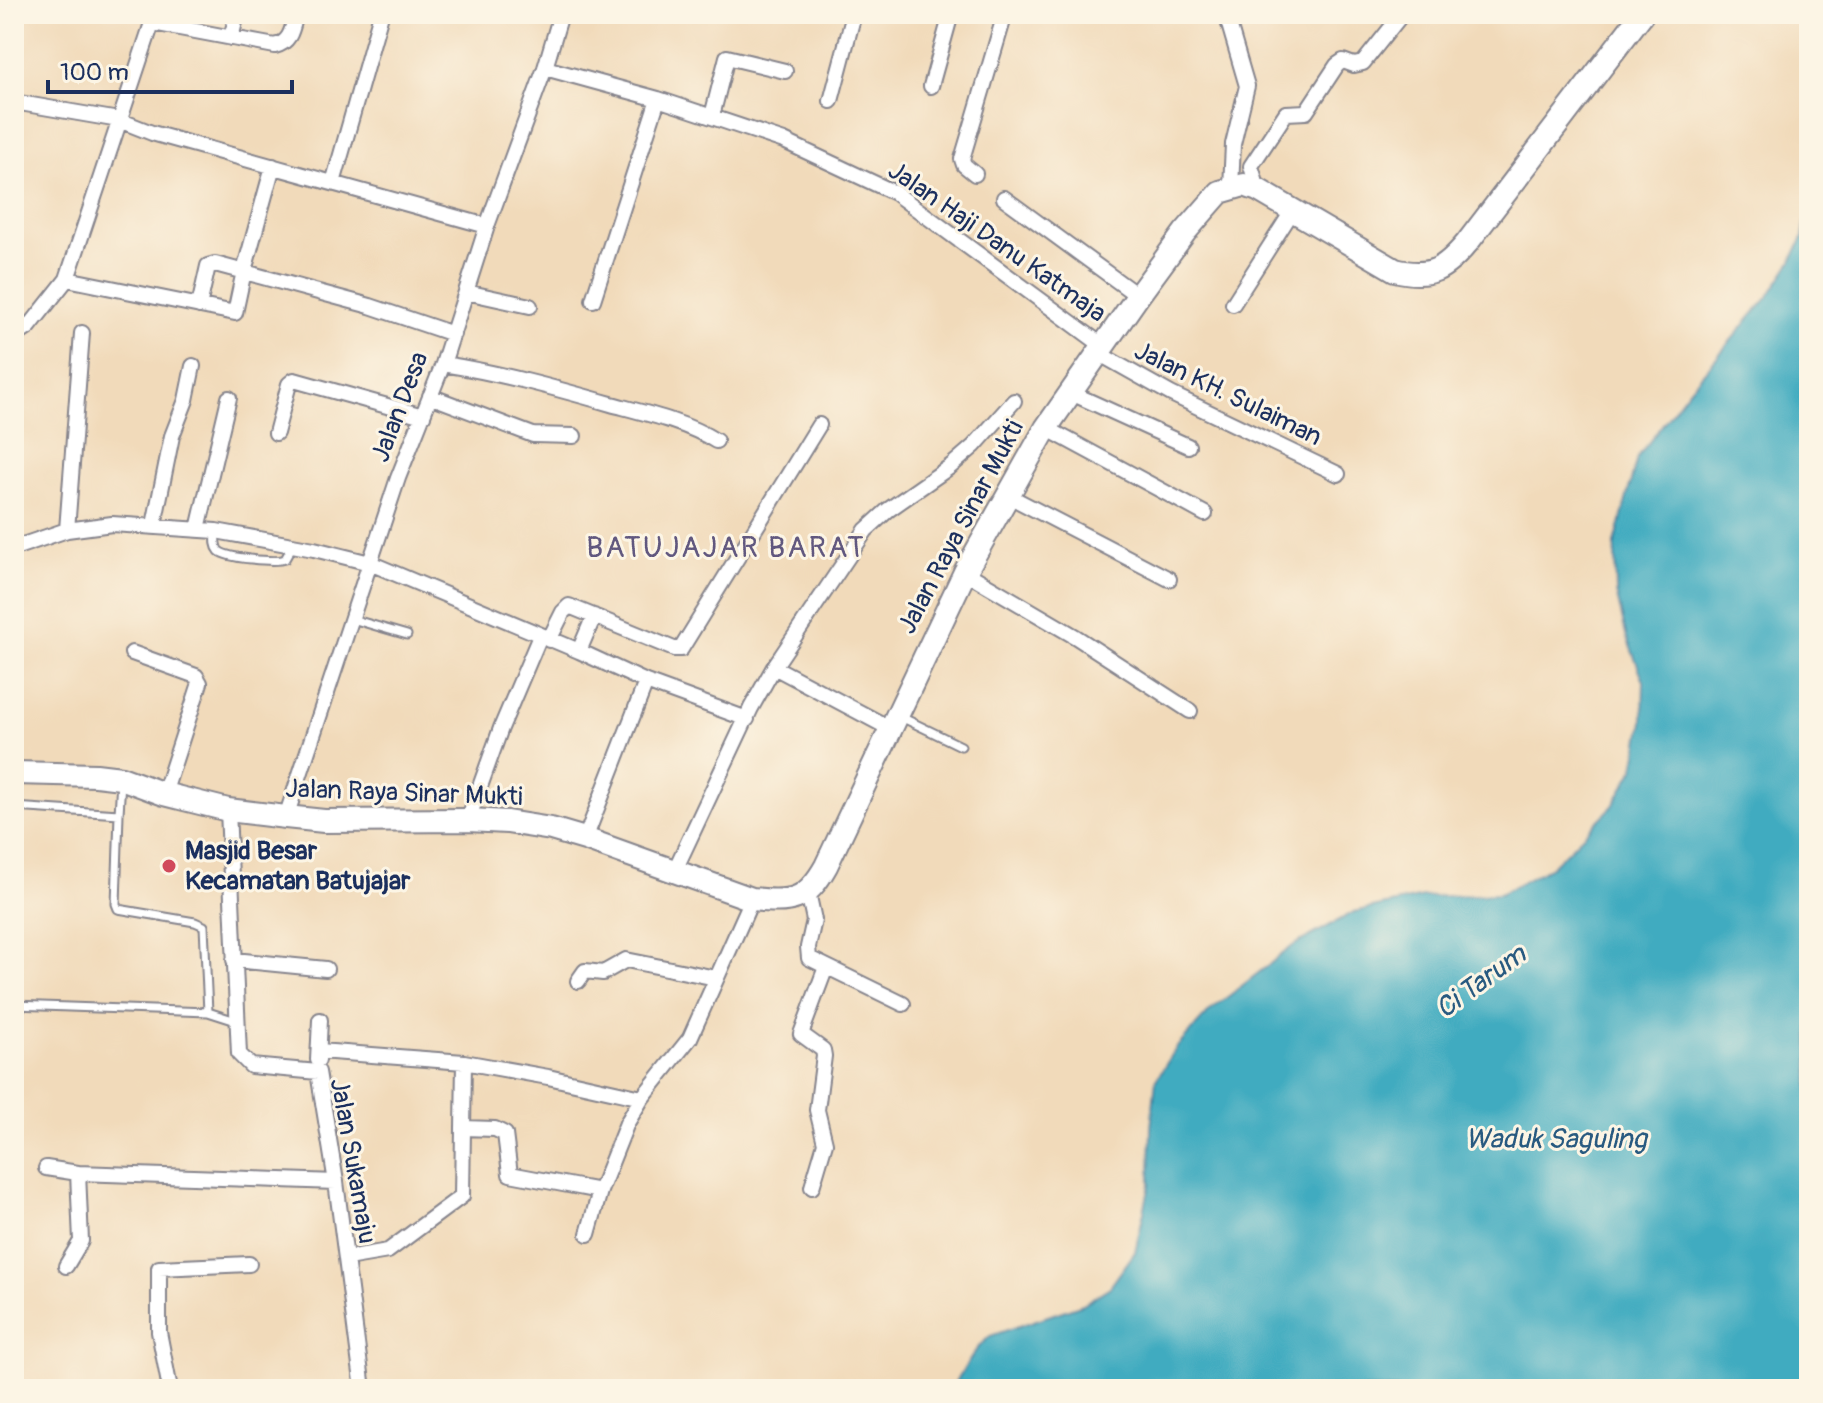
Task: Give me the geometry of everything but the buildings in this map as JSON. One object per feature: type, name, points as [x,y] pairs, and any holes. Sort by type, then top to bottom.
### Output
[{"type":"highway","points":[[1231,188],[1244,185],[1258,190],[1395,270],[1416,273],[1443,269],[1467,243],[1637,16]]},
{"type":"highway","name":"Jalan Raya Sinar Mukti","points":[[14,773],[121,778],[164,794],[228,810],[324,821],[468,820],[537,827],[585,839],[752,899],[795,900],[808,892],[826,866],[965,572],[1046,428],[1185,232],[1220,192],[1231,188]]},
{"type":"street","points":[[231,38],[237,14]]},
{"type":"street","points":[[14,337],[29,327],[67,279],[154,18],[266,46],[284,44],[296,14]]},
{"type":"street","points":[[333,183],[381,14]]},
{"type":"street","name":"Jalan Desa","points":[[286,817],[398,478],[443,364],[487,226],[545,68],[559,14]]},
{"type":"street","points":[[831,101],[854,14]]},
{"type":"street","points":[[931,86],[951,14]]},
{"type":"street","points":[[975,174],[964,165],[962,159],[1005,14]]},
{"type":"street","points":[[1226,14],[1247,86],[1233,144],[1231,188]]},
{"type":"street","points":[[1258,190],[1251,166],[1286,113],[1306,112],[1337,65],[1343,61],[1354,65],[1363,63],[1402,14]]},
{"type":"street","points":[[712,116],[727,57],[785,71]]},
{"type":"street","name":"Jalan Haji Danu Katmaja","points":[[545,68],[658,99],[784,141],[895,193],[1101,350]]},
{"type":"street","points":[[593,300],[658,99]]},
{"type":"street","points":[[14,102],[119,120],[152,133],[487,226]]},
{"type":"street","points":[[67,279],[235,313],[273,166]]},
{"type":"street","points":[[1004,198],[1138,296]]},
{"type":"street","points":[[1233,304],[1293,210]]},
{"type":"street","points":[[199,306],[211,264],[370,306],[453,334]]},
{"type":"street","points":[[466,292],[530,306]]},
{"type":"street","points":[[67,530],[82,333]]},
{"type":"street","name":"Jalan KH. Sulaiman","points":[[1101,350],[1171,394],[1338,474]]},
{"type":"street","points":[[443,364],[541,384],[638,411],[716,441]]},
{"type":"street","points":[[154,525],[170,447],[186,400],[193,366]]},
{"type":"street","points":[[276,433],[289,384],[294,380],[423,416]]},
{"type":"street","points":[[1069,392],[1094,406],[1188,446]]},
{"type":"street","points":[[430,396],[533,435],[574,436]]},
{"type":"street","points":[[198,529],[229,398]]},
{"type":"street","points":[[674,872],[774,667],[866,530],[974,446],[1014,401]]},
{"type":"street","points":[[468,820],[501,728],[545,638],[565,608],[569,606],[674,649],[681,649],[819,425]]},
{"type":"street","points":[[1046,428],[1205,514]]},
{"type":"street","points":[[1007,495],[1169,579]]},
{"type":"street","points":[[14,548],[67,530],[112,524],[216,531],[293,545],[370,563],[646,682],[747,719]]},
{"type":"street","points":[[965,572],[1076,637],[1190,711]]},
{"type":"street","points":[[579,651],[594,616]]},
{"type":"street","points":[[132,653],[196,676],[200,683],[164,794]]},
{"type":"street","points":[[774,667],[894,722]]},
{"type":"street","points":[[585,839],[646,682]]},
{"type":"street","name":"Jalan Sukamaju","points":[[228,810],[239,1054],[251,1066],[318,1072],[347,1258],[363,1389]]},
{"type":"street","points":[[808,892],[814,920],[808,953],[812,961],[903,1004]]},
{"type":"street","points":[[588,1234],[600,1191],[627,1123],[642,1098],[690,1038],[752,899]]},
{"type":"street","points":[[234,960],[326,969]]},
{"type":"street","points":[[578,981],[585,971],[603,973],[626,960],[716,978]]},
{"type":"street","points":[[812,1187],[825,1143],[817,1110],[823,1050],[801,1034],[826,967]]},
{"type":"street","points":[[318,1072],[320,1020]]},
{"type":"street","points":[[319,1051],[464,1062],[642,1098]]},
{"type":"street","points":[[347,1258],[388,1251],[458,1201],[463,1191],[464,1062]]},
{"type":"street","points":[[463,1128],[495,1129],[505,1134],[510,1174],[600,1191]]},
{"type":"street","points":[[46,1168],[78,1173],[336,1182]]},
{"type":"street","points":[[66,1266],[81,1241],[78,1173]]},
{"type":"street","points":[[170,1389],[159,1332],[159,1268],[249,1264]]},
{"type":"lane","points":[[350,619],[407,635]]},
{"type":"lane","points":[[894,722],[961,746]]},
{"type":"lane","points":[[121,778],[116,904],[118,909],[204,926],[208,1012]]},
{"type":"lane","points":[[14,807],[119,814]]},
{"type":"lane","points":[[14,1005],[208,1012],[236,1021]]},
{"type":"water","name":"Waduk Saguling","points":[[1809,203],[1809,1389],[951,1389],[977,1349],[990,1336],[1083,1304],[1110,1287],[1135,1252],[1150,1185],[1156,1080],[1177,1047],[1211,1010],[1294,945],[1354,912],[1423,897],[1500,894],[1551,867],[1613,806],[1634,769],[1643,722],[1644,681],[1627,638],[1616,592],[1615,544],[1637,458],[1688,391],[1769,296],[1792,261],[1803,237]]},
{"type":"place","name":"Masjid Besar Kecamatan Batujajar","points":[[169,866]]},
{"type":"district","name":"BATUJAJAR BARAT","points":[[726,547]]},
{"type":"water label","name":"Ci Tarum","points":[[1481,982]]}]
